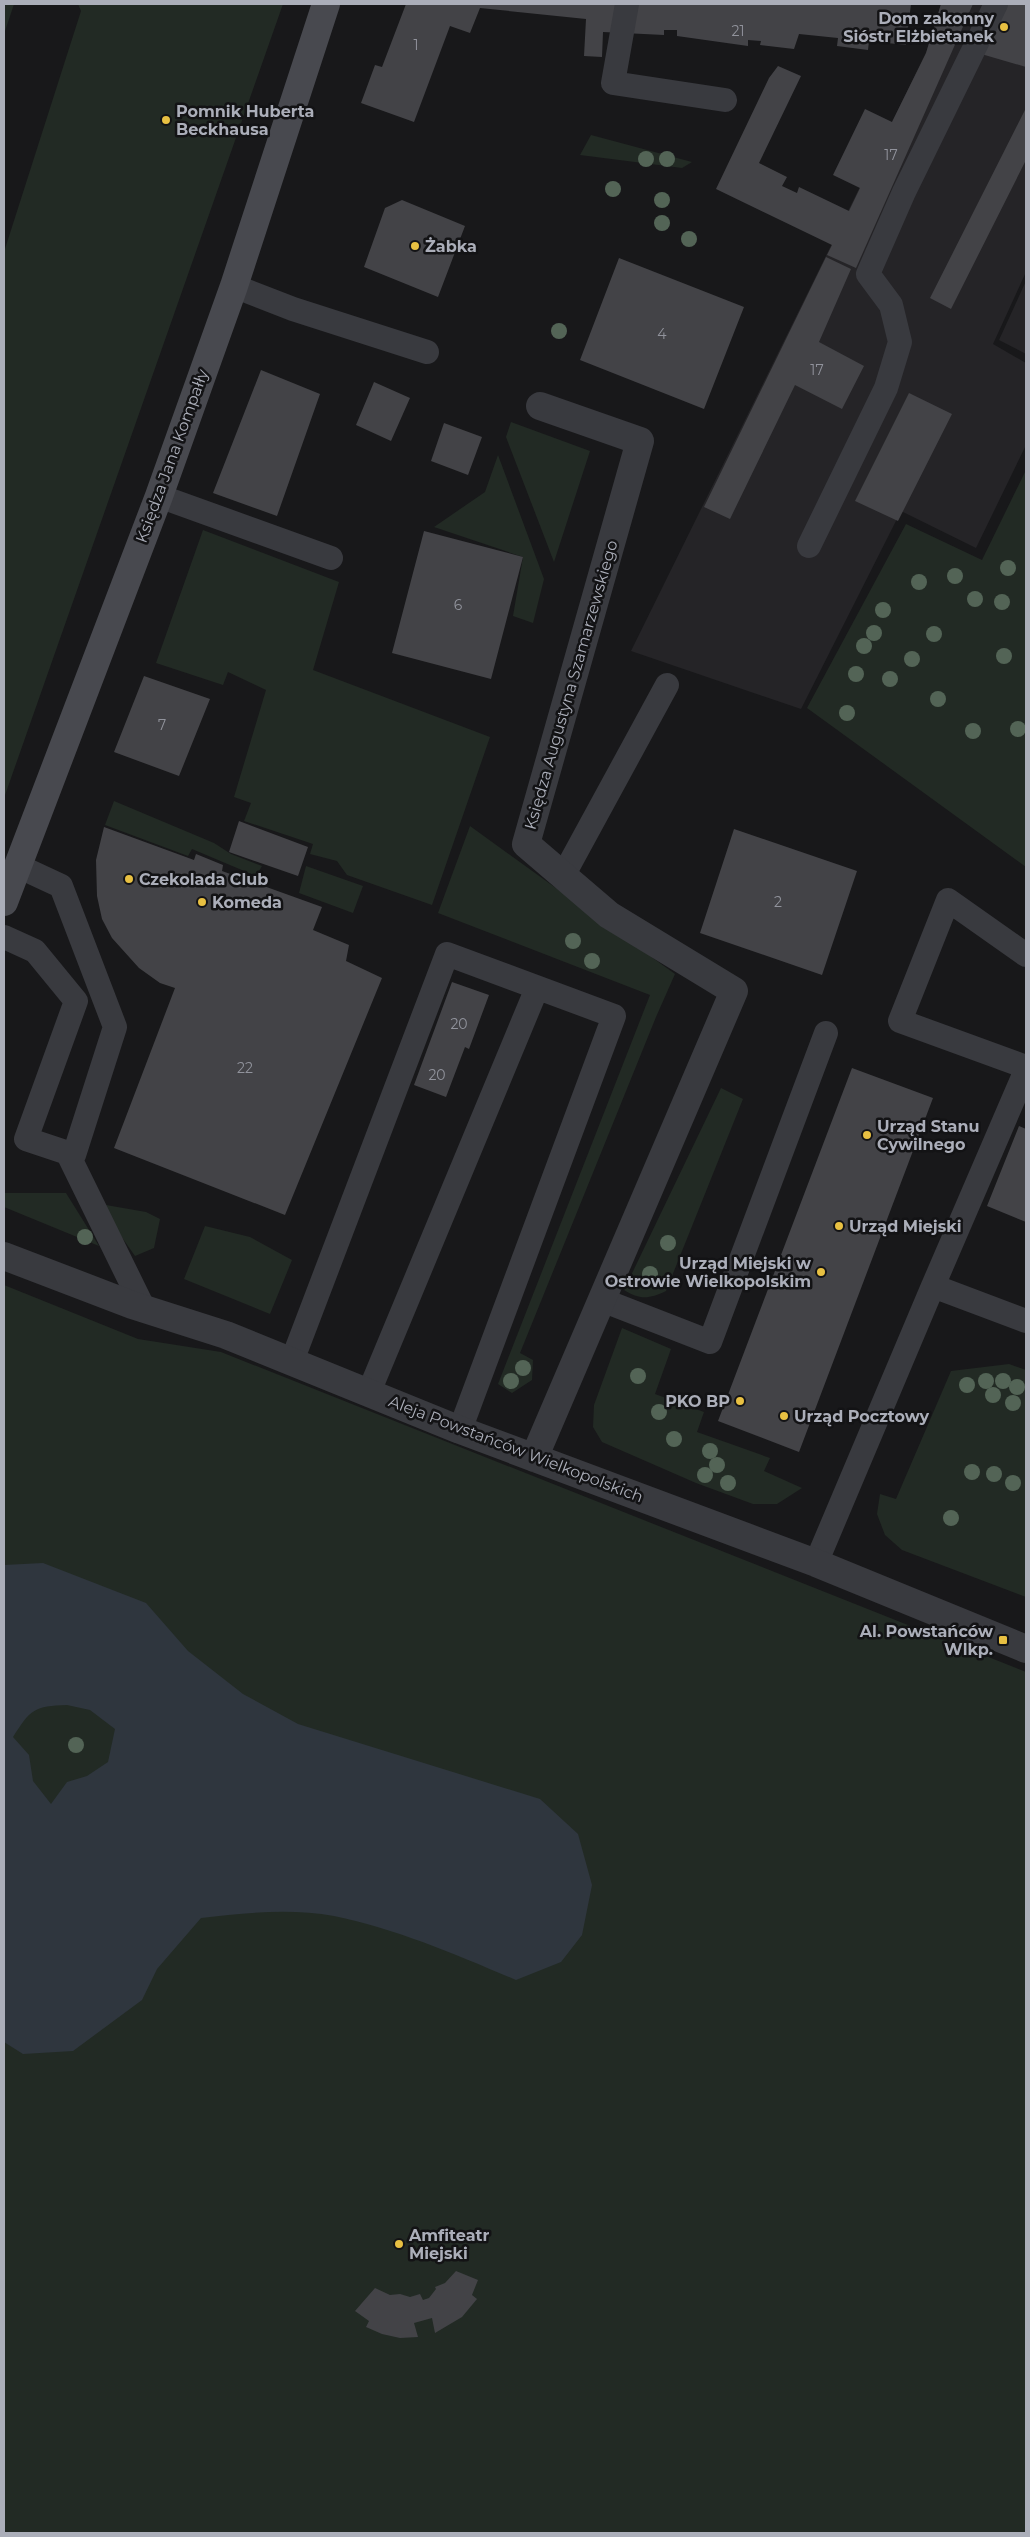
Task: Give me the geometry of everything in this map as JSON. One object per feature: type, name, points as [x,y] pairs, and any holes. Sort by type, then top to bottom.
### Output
[{"type":"street","name":"Księdza Jana Kompałły","points":[[4,902],[159,496],[234,286],[326,4]]},
{"type":"street","name":"Księdza Augustyna Szamarzewskiego","points":[[534,1458],[734,992],[609,915],[526,844],[640,441],[540,406]]},
{"type":"street","name":"Aleja Powstańców Wielkopolskich","points":[[4,1256],[144,1309],[226,1335],[460,1430],[816,1563],[1026,1650]]},
{"type":"lane","points":[[627,4],[613,84],[725,100]]},
{"type":"lane","points":[[809,546],[886,388],[900,342],[891,305],[868,274],[904,192],[996,4]]},
{"type":"lane","points":[[234,286],[293,309],[427,352]]},
{"type":"lane","points":[[159,496],[331,558]]},
{"type":"lane","points":[[564,876],[667,685]]},
{"type":"lane","points":[[4,937],[35,952],[76,1001],[26,1140],[74,1155],[115,1027],[61,886],[18,866]]},
{"type":"lane","points":[[816,1563],[1026,1069],[900,1021],[948,900],[1026,956]]},
{"type":"lane","points":[[292,1361],[447,954],[614,1016],[460,1430]]},
{"type":"lane","points":[[368,1392],[537,988]]},
{"type":"lane","points":[[602,1300],[710,1342],[826,1032]]},
{"type":"lane","points":[[67,1152],[144,1309]]},
{"type":"lane","points":[[933,1286],[1026,1321]]},
{"type":"shaded area","points":[[4,4],[14,4],[4,34]]},
{"type":"shaded area","points":[[78,4],[283,4],[4,798],[4,252],[81,11]]},
{"type":"shaded area","points":[[941,4],[1026,4],[1026,272],[993,344],[1026,363],[1026,445],[976,548],[901,511],[801,709],[631,651],[926,53]]},
{"type":"shaded area","points":[[591,135],[692,162],[682,168],[580,155]]},
{"type":"shaded area","points":[[1026,281],[1026,354],[999,340]]},
{"type":"shaded area","points":[[511,422],[590,451],[554,562],[506,437]]},
{"type":"shaded area","points":[[498,455],[544,579],[533,623],[513,616],[523,557],[434,527],[485,492]]},
{"type":"shaded area","points":[[1026,470],[1026,867],[807,708],[906,524],[982,560]]},
{"type":"shaded area","points":[[203,530],[339,582],[313,670],[490,737],[432,905],[347,875],[337,861],[310,854],[313,844],[244,821],[251,803],[234,797],[266,690],[228,672],[223,685],[156,663]]},
{"type":"shaded area","points":[[114,801],[214,843],[231,854],[262,866],[256,876],[192,849],[188,856],[105,825]]},
{"type":"shaded area","points":[[470,826],[675,974],[520,1353],[533,1360],[532,1380],[512,1393],[498,1384],[650,995],[438,913]]},
{"type":"shaded area","points":[[306,866],[363,886],[353,913],[299,893]]},
{"type":"shaded area","points":[[721,1088],[743,1099],[666,1291],[649,1297],[635,1296],[624,1290]]},
{"type":"shaded area","points":[[4,1193],[66,1193],[99,1246],[4,1207]]},
{"type":"shaded area","points":[[106,1205],[146,1212],[160,1219],[154,1248],[135,1256],[109,1219]]},
{"type":"shaded area","points":[[205,1226],[250,1237],[292,1260],[270,1314],[184,1279]]},
{"type":"shaded area","points":[[4,1285],[138,1339],[221,1352],[1026,1672],[1026,2533],[4,2533]]},
{"type":"shaded area","points":[[622,1328],[671,1349],[655,1394],[704,1412],[697,1432],[770,1458],[764,1471],[802,1488],[777,1504],[753,1504],[696,1483],[602,1442],[593,1427],[594,1405]]},
{"type":"shaded area","points":[[1009,1364],[1026,1370],[1026,1597],[902,1550],[885,1535],[877,1514],[880,1494],[896,1499],[951,1371]]},
{"type":"shaded area","points":[[43,1563],[146,1603],[188,1651],[243,1694],[298,1724],[540,1799],[578,1834],[592,1885],[582,1935],[561,1962],[516,1980],[404,1935],[334,1916],[284,1912],[201,1918],[157,1969],[142,2000],[73,2051],[23,2054],[4,2042],[4,1565]],"holes":[[[67,1705],[90,1710],[115,1729],[108,1762],[87,1776],[67,1782],[51,1804],[33,1781],[29,1755],[13,1737],[24,1720],[40,1708]]]},
{"type":"building","points":[[406,4],[911,4],[906,45],[869,41],[868,50],[837,46],[838,38],[799,34],[794,49],[760,45],[761,41],[748,40],[748,46],[677,36],[677,30],[664,30],[664,35],[603,32],[602,57],[584,56],[586,19],[480,8],[470,33],[450,26],[414,122],[361,103],[375,65],[382,67]]},
{"type":"building","points":[[941,4],[973,4],[856,268],[827,255],[832,245],[716,189],[769,78],[778,66],[801,76],[759,163],[787,177],[782,186],[797,193],[799,187],[849,211],[860,188],[833,175],[865,109],[892,122],[926,53]]},
{"type":"building","name":"Dom zakonny Sióstr Elżbietanek","points":[[991,4],[1026,4],[1026,67],[971,51]]},
{"type":"building","points":[[1026,108],[1026,160],[951,309],[930,298]]},
{"type":"building","name":"Żabka","points":[[402,200],[465,226],[438,297],[364,267],[385,208]]},
{"type":"building","points":[[826,257],[851,269],[819,342],[864,366],[842,409],[795,385],[730,519],[704,507]]},
{"type":"building","points":[[619,258],[744,307],[704,409],[580,360]]},
{"type":"building","points":[[261,370],[320,394],[277,516],[213,493]]},
{"type":"building","points":[[374,382],[410,398],[391,441],[356,425]]},
{"type":"building","points":[[909,393],[952,414],[898,521],[855,501]]},
{"type":"building","points":[[444,423],[482,437],[468,475],[431,461]]},
{"type":"building","points":[[424,531],[523,557],[491,679],[392,653]]},
{"type":"building","points":[[144,676],[210,699],[179,776],[114,752]]},
{"type":"building","points":[[239,821],[308,847],[298,876],[229,852]]},
{"type":"building","points":[[104,827],[194,860],[196,854],[223,865],[222,871],[322,907],[313,930],[349,945],[346,961],[382,978],[285,1215],[114,1148],[175,988],[160,983],[139,968],[112,938],[102,919],[97,896],[96,860]]},
{"type":"building","points":[[734,829],[857,871],[822,975],[700,933]]},
{"type":"building","points":[[452,982],[489,995],[469,1049],[465,1047],[446,1097],[414,1085]]},
{"type":"building","name":"Urząd Miejski","points":[[852,1068],[933,1098],[799,1452],[718,1421]]},
{"type":"building","points":[[1019,1126],[1026,1129],[1026,1222],[987,1206]]},
{"type":"building","points":[[456,2271],[478,2280],[472,2295],[477,2299],[462,2317],[435,2333],[432,2318],[414,2323],[418,2337],[400,2338],[382,2334],[366,2327],[369,2321],[355,2311],[375,2288],[390,2295],[400,2294],[410,2297],[420,2294],[423,2300],[429,2298],[436,2289],[435,2287],[445,2283]]},
{"type":"place","name":"Dom zakonny Sióstr Elżbietanek","points":[[1004,27]]},
{"type":"place","name":"Pomnik Huberta Beckhausa","points":[[166,120]]},
{"type":"place","name":"Żabka","points":[[415,246]]},
{"type":"place","name":"Czekolada Club","points":[[129,879]]},
{"type":"place","name":"Komeda","points":[[202,902]]},
{"type":"place","name":"Urząd Stanu Cywilnego","points":[[867,1135]]},
{"type":"place","name":"Urząd Miejski","points":[[839,1226]]},
{"type":"place","name":"Urząd Miejski w Ostrowie Wielkopolskim","points":[[821,1272]]},
{"type":"place","name":"PKO BP","points":[[740,1401]]},
{"type":"place","name":"Urząd Pocztowy","points":[[784,1416]]},
{"type":"place","name":"Al. Powstańców Wlkp.","points":[[1003,1640]]},
{"type":"place","name":"Amfiteatr Miejski","points":[[399,2244]]}]
